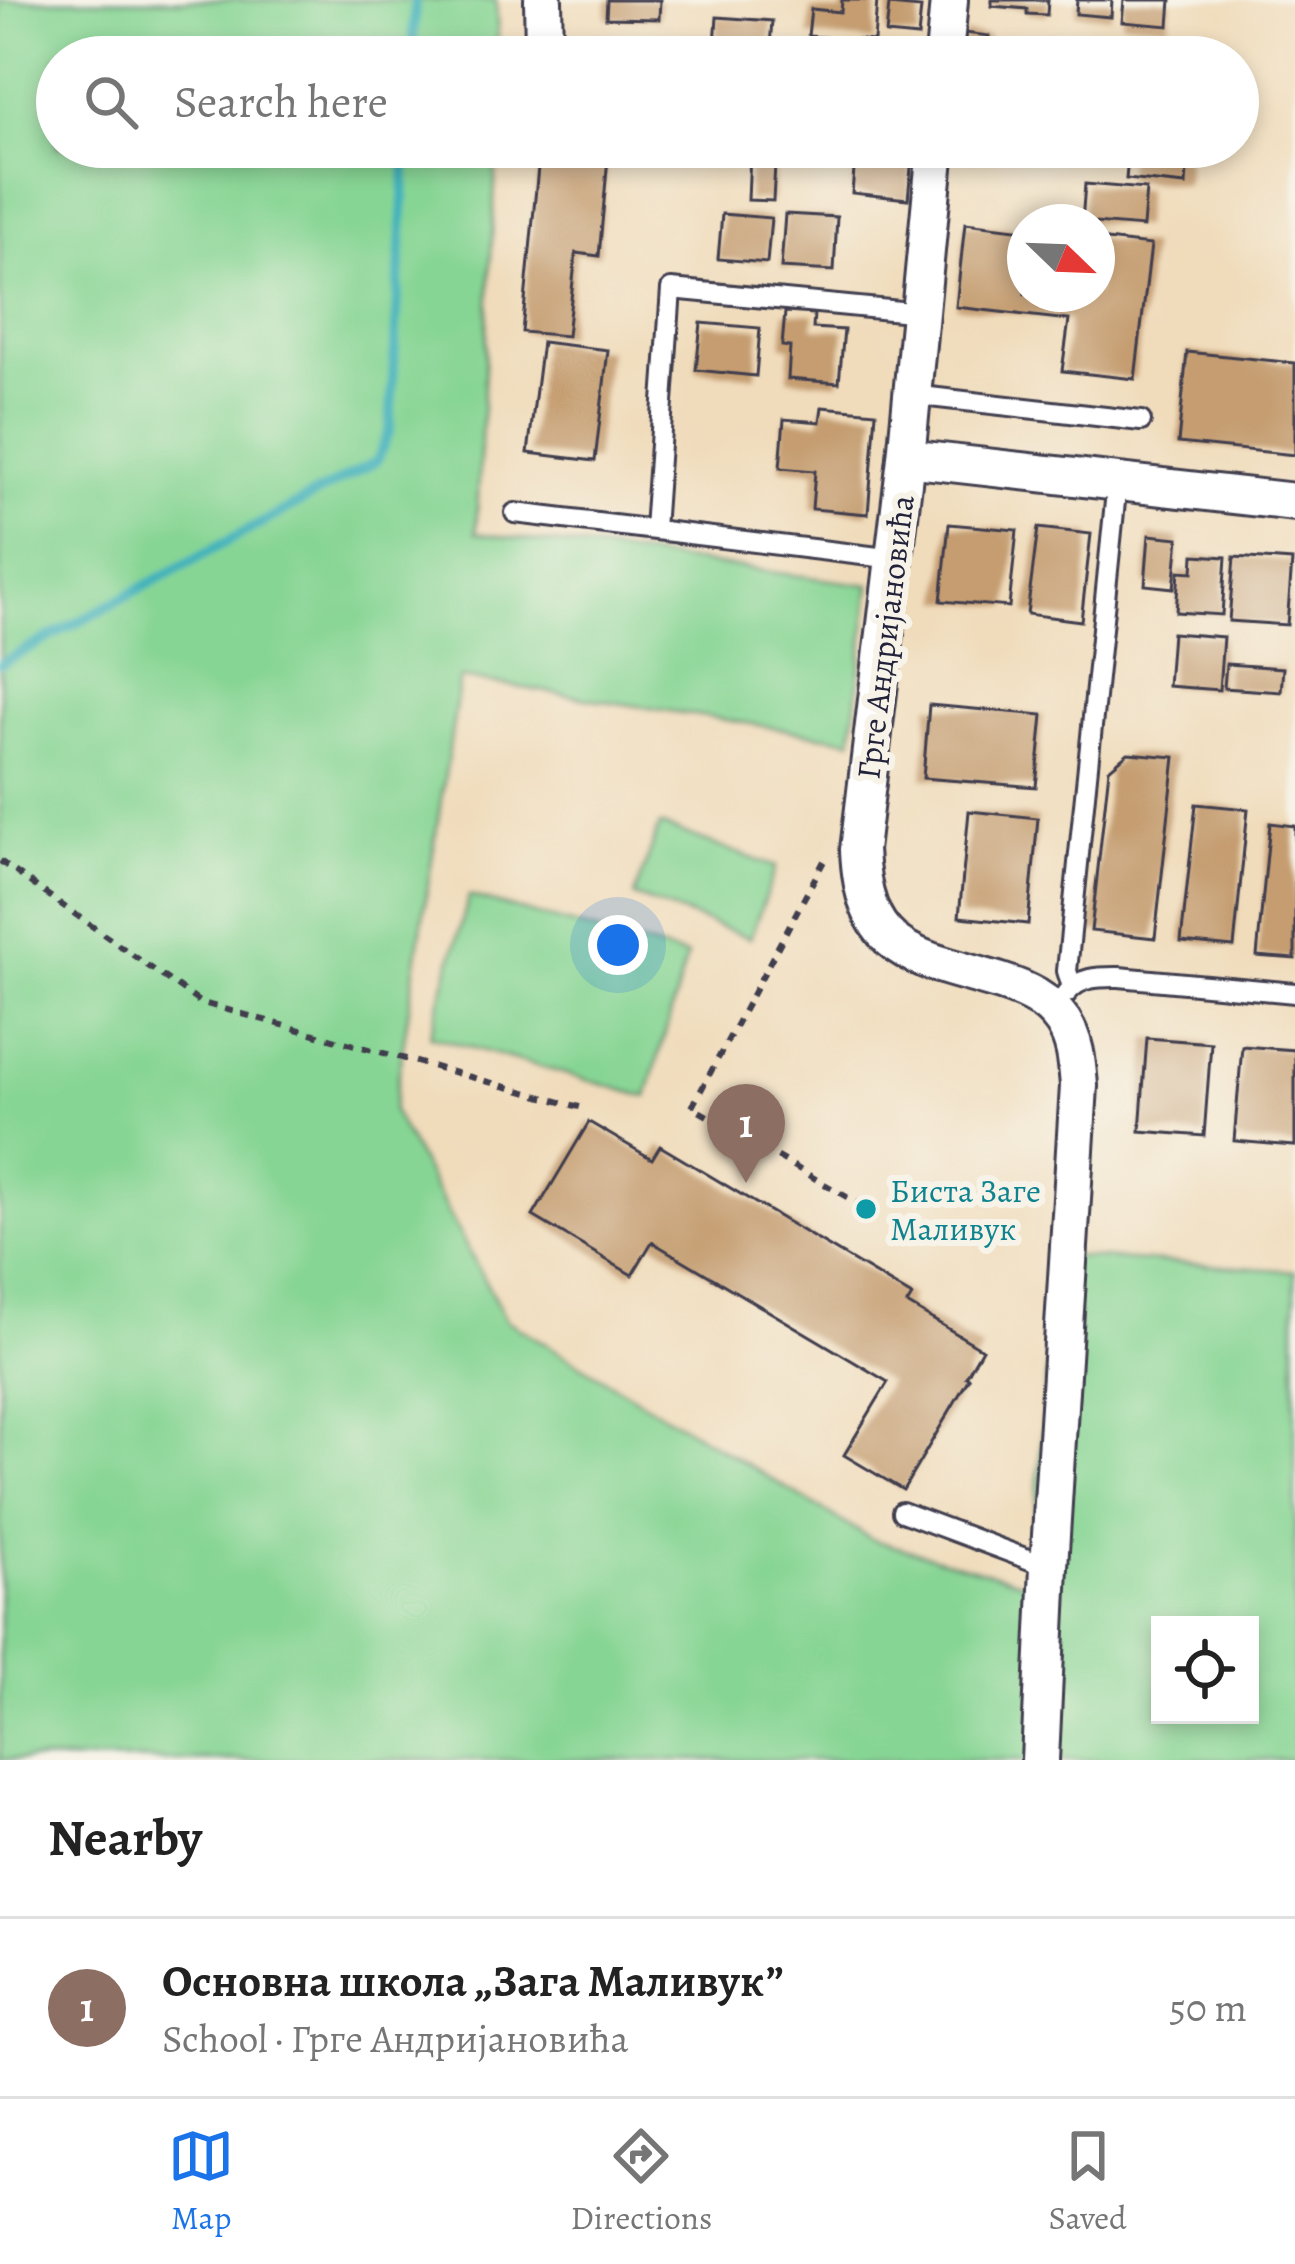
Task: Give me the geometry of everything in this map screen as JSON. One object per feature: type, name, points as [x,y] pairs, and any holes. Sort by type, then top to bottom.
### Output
[{"type":"street","points":[[543,0],[544,36]]},
{"type":"street","points":[[946,36],[949,0]]},
{"type":"street","name":"Грге Андријановића","points":[[934,168],[895,559],[859,850],[861,879],[874,916],[901,949],[1038,997],[1062,999]]},
{"type":"street","points":[[906,458],[1295,502]]},
{"type":"street","points":[[1040,1760],[1079,1086],[1062,999]]},
{"type":"lane","points":[[654,530],[671,289],[921,313]]},
{"type":"lane","points":[[912,395],[1141,421]]},
{"type":"lane","points":[[1062,999],[1117,482]]},
{"type":"lane","points":[[515,512],[895,559]]},
{"type":"lane","points":[[1062,999],[1091,977],[1119,976],[1295,993]]},
{"type":"lane","points":[[902,1512],[1049,1567]]},
{"type":"path","points":[[827,855],[692,1107],[864,1207]]},
{"type":"path","points":[[0,861],[199,1002],[583,1108]]},
{"type":"green space","points":[[0,0],[496,0],[498,36],[36,36],[36,168],[496,168],[476,533],[870,585],[852,740],[460,678],[393,1111],[506,1320],[873,1540],[1030,1584],[1056,1255],[1295,1271],[1295,1760],[0,1760]]},
{"type":"green space","points":[[660,825],[776,867],[750,938],[634,896]]},
{"type":"green space","points":[[469,896],[687,956],[647,1097],[430,1036]]},
{"type":"building","points":[[607,0],[660,0],[659,19],[606,18]]},
{"type":"building","points":[[842,0],[877,0],[874,36],[808,36],[811,9],[841,12]]},
{"type":"building","points":[[992,0],[1048,0],[1047,15],[992,6]]},
{"type":"building","points":[[1077,0],[1112,0],[1111,17],[1076,14]]},
{"type":"building","points":[[1124,0],[1171,0],[1169,26],[1122,22]]},
{"type":"building","points":[[889,5],[921,8],[918,36],[886,34]]},
{"type":"building","points":[[717,17],[772,21],[771,36],[716,36]]},
{"type":"building","points":[[538,168],[607,168],[599,256],[576,253],[567,336],[522,332]]},
{"type":"building","points":[[749,168],[775,168],[773,201],[748,200]]},
{"type":"building","points":[[854,168],[911,168],[908,199],[852,193]]},
{"type":"building","points":[[1127,168],[1187,168],[1186,185],[1126,179]]},
{"type":"building","points":[[1085,184],[1146,189],[1143,227],[1115,225],[1115,204],[1083,204]]},
{"type":"building","points":[[722,214],[771,218],[767,263],[718,259]]},
{"type":"building","points":[[785,214],[837,217],[834,271],[781,268]]},
{"type":"building","points":[[965,223],[1007,228],[1007,312],[1115,312],[1115,241],[1151,245],[1135,379],[1062,371],[1069,320],[956,307]]},
{"type":"building","points":[[785,312],[814,314],[813,328],[844,330],[839,383],[788,379],[790,347],[782,346]]},
{"type":"building","points":[[701,323],[760,328],[756,376],[696,370]]},
{"type":"building","points":[[542,342],[608,350],[595,461],[528,453]]},
{"type":"building","points":[[1187,352],[1295,363],[1295,455],[1178,443]]},
{"type":"building","points":[[822,407],[876,412],[868,514],[812,509],[815,471],[780,468],[784,419],[820,422]]},
{"type":"building","points":[[949,524],[1017,530],[1009,607],[941,601]]},
{"type":"building","points":[[1038,528],[1091,534],[1081,621],[1027,614]]},
{"type":"building","points":[[1149,535],[1179,538],[1174,588],[1145,585]]},
{"type":"building","points":[[1194,555],[1226,557],[1222,615],[1176,612],[1179,571],[1193,572]]},
{"type":"building","points":[[1234,557],[1292,561],[1287,625],[1229,621]]},
{"type":"building","points":[[1172,633],[1223,637],[1219,690],[1168,686]]},
{"type":"building","points":[[1226,664],[1283,668],[1281,692],[1224,688]]},
{"type":"building","points":[[929,705],[1043,715],[1036,787],[923,778]]},
{"type":"building","points":[[1128,753],[1175,757],[1155,938],[1091,931],[1109,769]]},
{"type":"building","points":[[1196,804],[1248,809],[1234,947],[1181,942]]},
{"type":"building","points":[[969,811],[1038,818],[1028,924],[959,917]]},
{"type":"building","points":[[1270,823],[1295,826],[1295,959],[1257,956]]},
{"type":"building","points":[[1147,1038],[1211,1043],[1204,1136],[1140,1131]]},
{"type":"building","points":[[1242,1046],[1295,1050],[1295,1146],[1234,1141]]},
{"type":"building","points":[[589,1122],[652,1159],[660,1146],[912,1296],[907,1304],[982,1349],[903,1490],[844,1455],[888,1382],[652,1242],[632,1275],[533,1216]]},
{"type":"waterway","points":[[413,36],[415,0]]},
{"type":"waterway","points":[[0,664],[377,461],[390,429],[406,168]]},
{"type":"place","name":"Основна школа „Зага Маливук”","points":[[746,1183]]},
{"type":"place","name":"Биста Заге Маливук","points":[[866,1209]]}]
